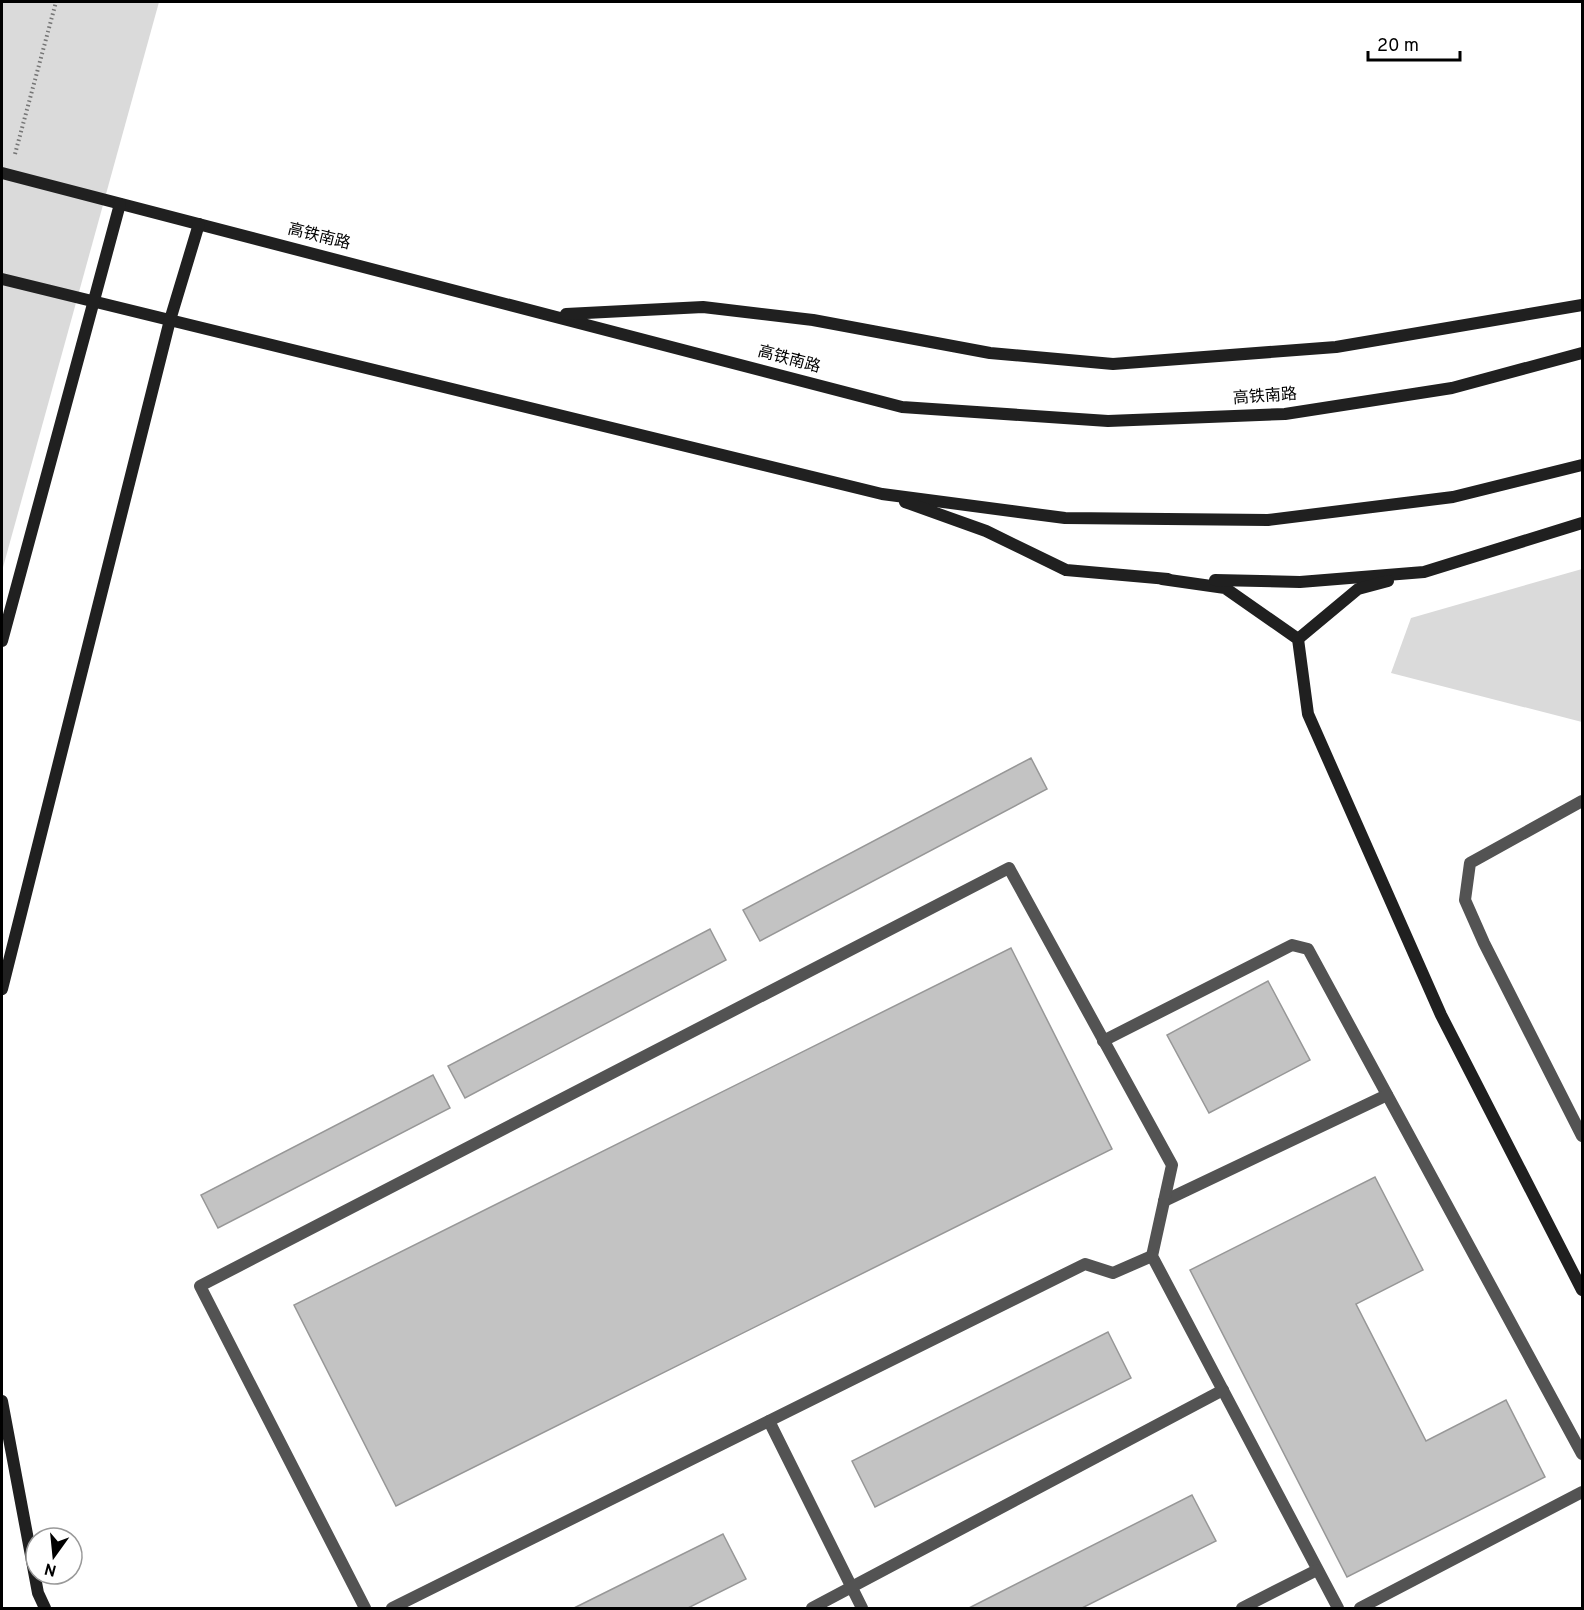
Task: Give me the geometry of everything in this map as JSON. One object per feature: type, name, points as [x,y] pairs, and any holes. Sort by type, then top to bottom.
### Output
[{"type":"main road","name":"高铁南路","points":[[6,174],[902,407],[1108,421],[1286,414],[1452,388],[1582,353]]},
{"type":"main road","points":[[2,642],[120,204]]},
{"type":"main road","points":[[2,989],[170,320],[199,224]]},
{"type":"main road","points":[[2,279],[882,494],[986,531],[1066,570],[1162,579],[1225,588],[1298,639],[1308,714],[1441,1015],[1582,1290]]},
{"type":"main road","points":[[553,315],[703,307],[813,320],[990,353],[1113,364],[1336,346],[1582,305]]},
{"type":"main road","points":[[882,494],[1065,518],[1268,520],[1453,497],[1582,465]]},
{"type":"main road","points":[[1298,639],[1358,589],[1424,572],[1582,523]]},
{"type":"main road","points":[[1162,579],[1300,582],[1424,572]]},
{"type":"main road","points":[[2,1401],[38,1593],[45,1608]]},
{"type":"lane","points":[[1582,801],[1470,863],[1465,900],[1484,943],[1582,1136]]},
{"type":"lane","points":[[365,1608],[200,1286],[1009,868],[1172,1165],[1152,1256],[1338,1608]]},
{"type":"lane","points":[[1104,1041],[1292,945],[1308,949],[1582,1454]]},
{"type":"lane","points":[[1164,1201],[1387,1095]]},
{"type":"lane","points":[[392,1608],[1085,1264],[1113,1273],[1152,1256]]},
{"type":"lane","points":[[812,1608],[1223,1390]]},
{"type":"lane","points":[[769,1421],[862,1608]]},
{"type":"lane","points":[[1360,1608],[1582,1492]]},
{"type":"lane","points":[[1242,1608],[1317,1570]]},
{"type":"path","points":[[6,174],[56,2]]},
{"type":"shaded area","points":[[2,2],[159,2],[2,571]]},
{"type":"shaded area","points":[[1582,569],[1582,722],[1391,673],[1411,618]]},
{"type":"building","points":[[1031,758],[1047,789],[760,941],[743,910]]},
{"type":"building","points":[[710,929],[726,960],[465,1098],[448,1066]]},
{"type":"building","points":[[1011,948],[1112,1149],[396,1506],[294,1305]]},
{"type":"building","points":[[1268,981],[1310,1060],[1209,1113],[1167,1035]]},
{"type":"building","points":[[433,1075],[450,1108],[218,1228],[201,1195]]},
{"type":"building","points":[[1375,1177],[1423,1270],[1356,1304],[1426,1441],[1506,1400],[1545,1477],[1347,1577],[1190,1270]]},
{"type":"building","points":[[1108,1332],[1131,1378],[875,1507],[852,1461]]},
{"type":"building","points":[[1192,1495],[1216,1541],[1082,1608],[969,1608]]},
{"type":"building","points":[[723,1534],[746,1579],[688,1608],[574,1608]]}]
